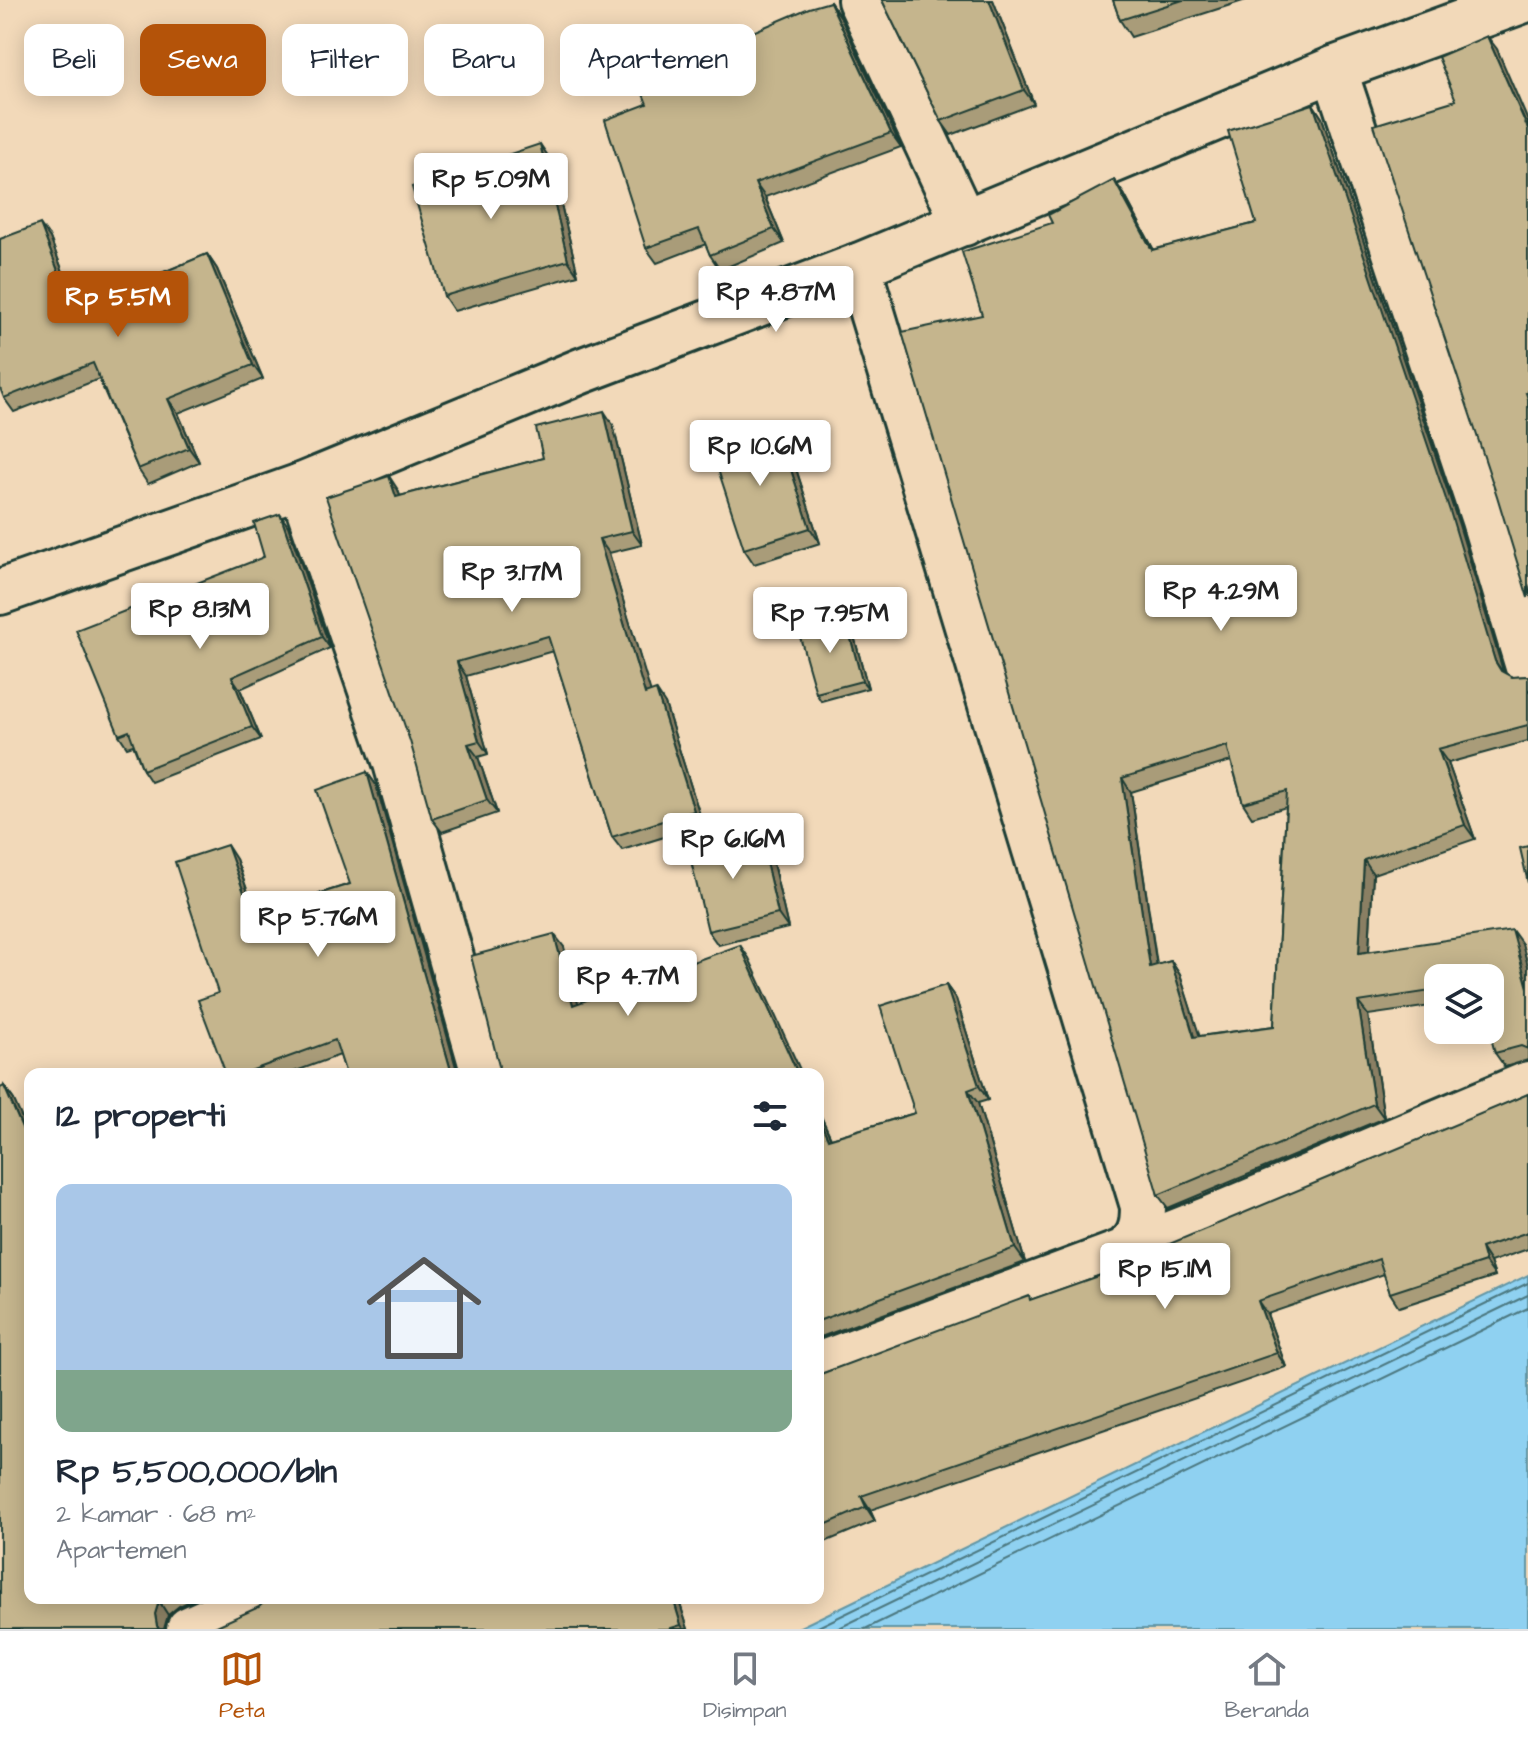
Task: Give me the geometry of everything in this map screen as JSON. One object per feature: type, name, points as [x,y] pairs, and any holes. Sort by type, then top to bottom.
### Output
[{"type":"street","points":[[860,0],[964,223]]},
{"type":"street","points":[[0,592],[301,486],[581,371],[858,266],[1334,69],[1524,0]]},
{"type":"street","points":[[1334,69],[1483,517],[1528,667]]},
{"type":"street","points":[[824,1363],[1123,1252],[1137,1241],[1143,1227],[1143,1206],[858,266]]},
{"type":"street","points":[[301,486],[396,763],[482,1068]]},
{"type":"street","points":[[1137,1241],[1156,1240],[1209,1219],[1528,1084]]},
{"type":"street","points":[[189,1629],[245,1604]]},
{"type":"water","points":[[1528,1275],[1528,1629],[796,1629]]},
{"type":"building","points":[[882,0],[989,0],[1024,90],[941,121]]},
{"type":"building","points":[[1113,0],[1183,0],[1120,20]]},
{"type":"building","points":[[830,2],[891,133],[755,183],[774,229],[710,255],[699,229],[646,248],[605,120],[647,104],[644,96],[756,96],[756,31]]},
{"type":"building","points":[[1487,36],[1528,129],[1528,598],[1374,125],[1456,100],[1438,57]]},
{"type":"building","points":[[1313,104],[1450,511],[1495,661],[1501,671],[1512,677],[1528,676],[1528,725],[1438,749],[1465,825],[1364,860],[1359,953],[1512,930],[1528,988],[1528,1049],[1521,1046],[1495,1053],[1493,1044],[1504,1044],[1504,964],[1424,964],[1424,992],[1358,1002],[1374,1104],[1158,1195],[902,332],[982,315],[962,252],[1052,223],[1048,215],[1114,180],[1152,250],[1256,223],[1228,131]],"holes":[[[1227,746],[1243,803],[1287,791],[1274,1026],[1194,1037],[1171,961],[1150,967],[1122,778]]]},
{"type":"building","points":[[540,144],[568,260],[444,296],[412,187]]},
{"type":"building","points":[[40,224],[73,310],[207,254],[253,365],[168,399],[189,448],[138,469],[93,363],[4,398],[0,388],[0,239]]},
{"type":"building","points":[[604,411],[632,531],[599,539],[645,694],[656,690],[694,811],[612,837],[548,636],[457,662],[479,741],[468,744],[487,800],[432,819],[410,741],[326,497],[389,476],[396,497],[543,458],[536,428]]},
{"type":"building","points":[[777,427],[810,528],[744,549],[711,448]]},
{"type":"building","points":[[280,514],[322,637],[232,677],[252,727],[143,770],[129,731],[119,735],[76,630],[264,557],[254,523]]},
{"type":"building","points":[[845,617],[862,681],[816,693],[798,630]]},
{"type":"building","points":[[367,772],[451,1068],[344,1068],[335,1040],[258,1068],[224,1068],[198,1000],[218,993],[175,862],[227,845],[252,915],[350,884],[317,790]]},
{"type":"building","points":[[759,832],[778,914],[708,931],[688,849]]},
{"type":"building","points":[[1528,846],[1528,883],[1520,848]]},
{"type":"building","points":[[554,934],[573,1005],[740,945],[795,1068],[498,1068],[471,956]]},
{"type":"building","points":[[946,985],[979,1086],[968,1090],[1015,1248],[824,1319],[824,1130],[828,1139],[915,1113],[880,1006]]},
{"type":"building","points":[[4,1086],[24,1132],[24,1604],[158,1604],[155,1614],[159,1629],[0,1629],[0,1088]]},
{"type":"building","points":[[1528,1094],[1528,1232],[1481,1248],[1485,1262],[1390,1293],[1379,1259],[1258,1301],[1277,1353],[861,1496],[866,1507],[824,1525],[824,1373],[1029,1296],[1030,1300],[1169,1251],[1167,1245]]},
{"type":"building","points":[[262,1604],[675,1604],[681,1625],[668,1629],[210,1629]]}]
